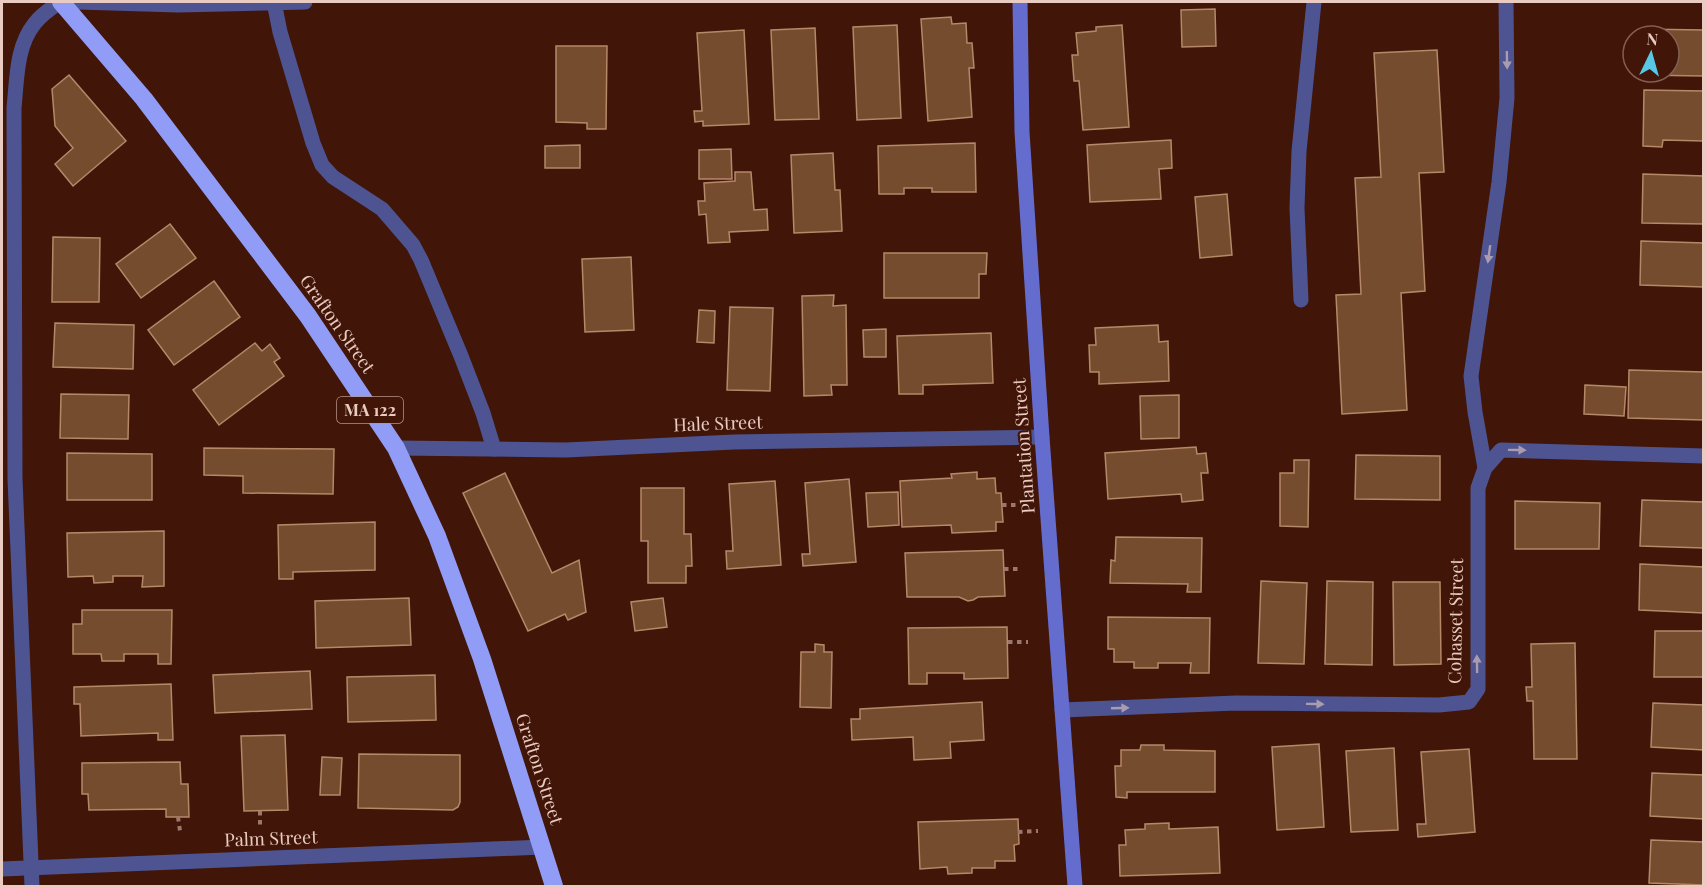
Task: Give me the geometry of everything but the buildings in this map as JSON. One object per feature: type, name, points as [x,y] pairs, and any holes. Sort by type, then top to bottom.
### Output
[{"type":"highway","name":"Grafton Street","points":[[60,2],[144,99],[301,306],[396,448],[437,536],[478,648],[554,886]]},
{"type":"street","points":[[32,886],[15,479],[14,108],[18,66],[24,43],[34,24],[44,13],[60,2]]},
{"type":"street","points":[[78,2],[178,5],[305,2]]},
{"type":"street","points":[[274,2],[280,32],[322,165],[333,177],[382,209],[413,245],[461,356],[494,449]]},
{"type":"street","name":"Plantation Street","points":[[1020,2],[1022,132],[1075,886]]},
{"type":"street","points":[[1300,300],[1297,208],[1299,151],[1314,2]]},
{"type":"street","points":[[1485,468],[1471,376],[1502,158],[1507,98],[1506,2]]},
{"type":"street","name":"Hale Street","points":[[396,448],[566,450],[734,442],[1042,437]]},
{"type":"street","points":[[1485,468],[1501,450],[1704,456]]},
{"type":"street","name":"Cohasset Street","points":[[1062,710],[1236,703],[1439,705],[1469,702],[1478,689],[1478,488],[1485,468]]},
{"type":"street","name":"Palm Street","points":[[2,869],[542,847]]},
{"type":"path","points":[[1002,505],[1018,505]]},
{"type":"path","points":[[1004,569],[1022,568]]},
{"type":"path","points":[[1008,642],[1028,642]]},
{"type":"path","points":[[260,810],[260,828]]},
{"type":"path","points":[[178,817],[180,831]]},
{"type":"path","points":[[1018,832],[1038,831]]}]
